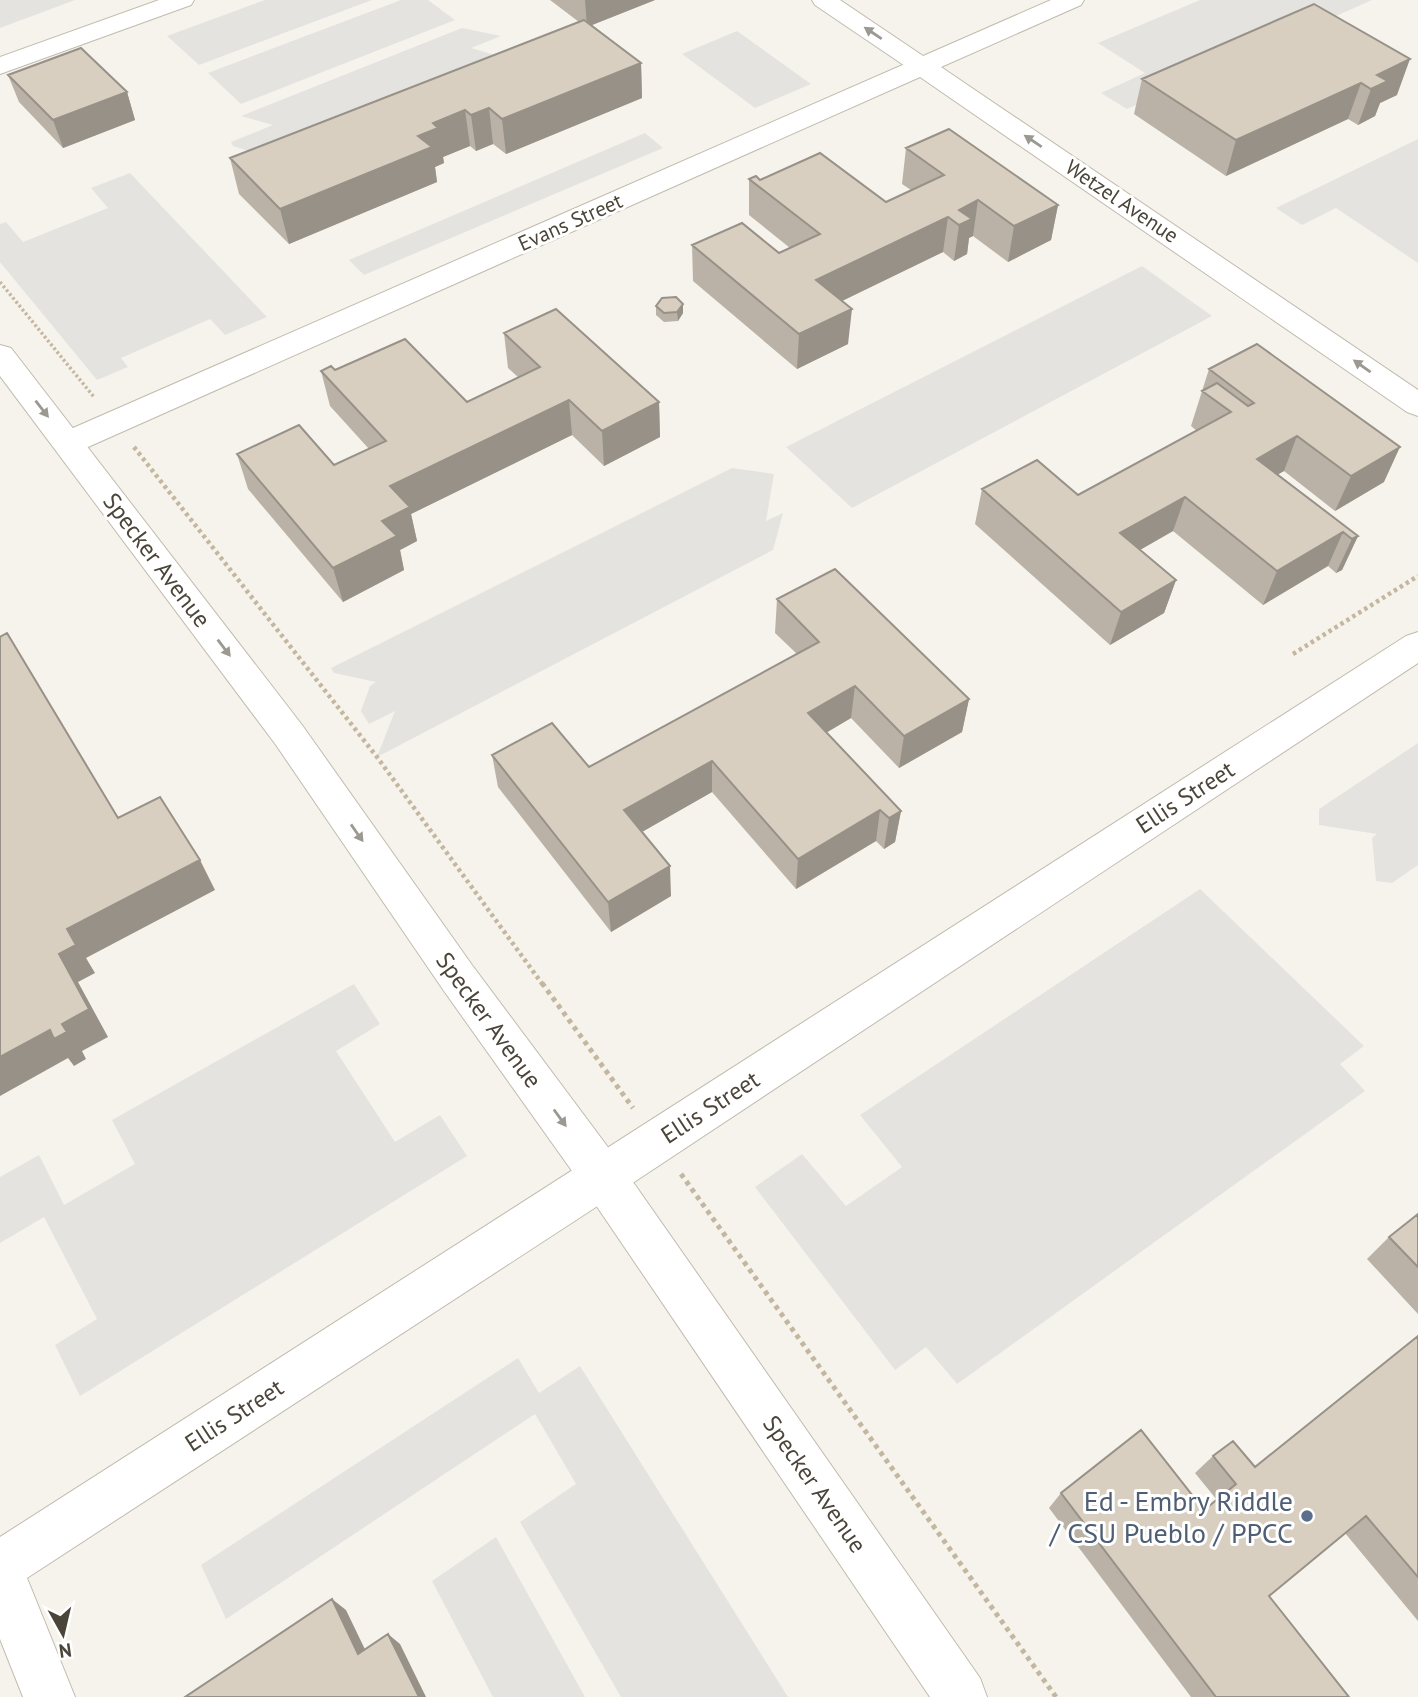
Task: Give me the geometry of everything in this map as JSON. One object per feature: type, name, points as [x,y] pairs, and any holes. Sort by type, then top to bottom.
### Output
[{"type":"street","points":[[0,66],[182,0]]},
{"type":"street","name":"Wetzel Avenue","points":[[824,0],[1418,405]]},
{"type":"street","name":"Evans Street","points":[[68,443],[1072,0]]},
{"type":"street","name":"Specker Avenue","points":[[0,355],[289,735],[458,978],[603,1177],[961,1697]]},
{"type":"street","name":"Ellis Street","points":[[0,1566],[603,1177],[1418,645]]},
{"type":"street","points":[[0,1574],[49,1697]]},
{"type":"path","points":[[0,282],[114,422],[377,757],[657,1141],[1056,1697]]},
{"type":"path","points":[[1293,654],[1418,576]]},
{"type":"shaded area","points":[[0,0],[75,0],[0,28]]},
{"type":"shaded area","points":[[265,0],[372,0],[199,65],[167,36]]},
{"type":"shaded area","points":[[401,0],[428,0],[455,20],[241,104],[208,73]]},
{"type":"shaded area","points":[[1200,0],[1372,0],[1127,109],[1101,93],[1145,73],[1098,43]]},
{"type":"shaded area","points":[[462,28],[501,36],[471,48],[502,57],[258,154],[233,146],[231,142],[273,125],[241,116]]},
{"type":"shaded area","points":[[737,31],[811,84],[755,108],[682,54]]},
{"type":"shaded area","points":[[645,133],[663,148],[364,275],[349,260]]},
{"type":"shaded area","points":[[1418,139],[1418,263],[1336,208],[1302,225],[1276,208]]},
{"type":"shaded area","points":[[130,173],[267,317],[225,335],[210,319],[121,358],[128,367],[97,380],[0,262],[0,224],[6,222],[23,242],[108,208],[91,188]]},
{"type":"shaded area","points":[[1142,266],[1212,316],[852,508],[786,447]]},
{"type":"shaded area","points":[[732,468],[774,474],[766,521],[783,513],[773,550],[377,757],[395,711],[369,724],[361,711],[370,686],[376,682],[334,673],[331,668]]},
{"type":"shaded area","points":[[1418,743],[1418,865],[1392,883],[1376,881],[1372,838],[1377,834],[1319,825],[1319,809]]},
{"type":"shaded area","points":[[1200,889],[1364,1046],[1340,1064],[1365,1091],[957,1384],[926,1347],[895,1370],[755,1187],[802,1154],[846,1206],[902,1167],[860,1115]]},
{"type":"shaded area","points":[[354,984],[380,1024],[336,1051],[395,1142],[440,1115],[467,1156],[80,1396],[55,1345],[97,1319],[44,1217],[0,1243],[0,1177],[39,1155],[64,1205],[135,1164],[112,1120]]},
{"type":"shaded area","points":[[518,1358],[539,1393],[580,1366],[788,1697],[621,1697],[520,1522],[576,1484],[535,1414],[226,1619],[201,1565]]},
{"type":"shaded area","points":[[496,1537],[585,1697],[493,1697],[432,1581]]},
{"type":"building","points":[[1314,4],[1410,59],[1377,75],[1388,81],[1371,89],[1361,83],[1236,140],[1142,79]]},
{"type":"building","points":[[584,20],[641,63],[502,119],[489,108],[471,115],[465,110],[433,123],[438,128],[418,136],[432,147],[280,209],[230,158]]},
{"type":"building","points":[[81,48],[127,92],[53,120],[8,75]]},
{"type":"building","points":[[949,129],[1058,205],[1014,226],[978,200],[959,210],[972,219],[959,225],[948,217],[816,280],[852,309],[799,334],[692,245],[742,223],[779,253],[820,234],[749,179],[756,176],[760,180],[820,153],[886,202],[944,175],[906,148]]},
{"type":"building","points":[[676,297],[683,304],[677,312],[664,313],[656,306],[662,298]]},
{"type":"building","points":[[556,309],[659,402],[602,431],[569,400],[390,486],[410,507],[382,521],[397,536],[333,568],[237,454],[299,425],[334,465],[386,441],[321,371],[331,366],[335,370],[405,339],[467,402],[540,367],[504,333]]},
{"type":"building","points":[[1257,344],[1400,447],[1351,476],[1297,436],[1257,459],[1358,536],[1352,539],[1343,532],[1277,571],[1185,497],[1120,533],[1176,580],[1121,612],[982,489],[1037,460],[1078,495],[1231,412],[1202,391],[1217,383],[1248,406],[1254,403],[1209,369]]},
{"type":"building","points":[[835,569],[969,699],[904,736],[855,686],[808,713],[901,811],[889,818],[880,810],[798,859],[712,761],[624,810],[670,866],[608,902],[492,755],[552,723],[589,767],[819,642],[777,599]]},
{"type":"building","points":[[7,633],[118,818],[160,797],[200,860],[67,929],[76,945],[59,954],[89,1009],[62,1024],[67,1032],[54,1039],[50,1030],[0,1057],[0,637]]},
{"type":"building","points":[[1418,1214],[1418,1267],[1389,1237]]},
{"type":"building","name":"Ed - Embry Riddle / CSU Pueblo / PPCC","points":[[1418,1336],[1418,1577],[1366,1516],[1269,1596],[1349,1697],[1216,1697],[1061,1493],[1141,1430],[1204,1510],[1236,1484],[1213,1456],[1233,1441],[1255,1467]]},
{"type":"building","points":[[332,1599],[358,1654],[388,1634],[419,1697],[185,1697]]},
{"type":"place","name":"Ed - Embry Riddle / CSU Pueblo / PPCC","points":[[1307,1516]]}]
